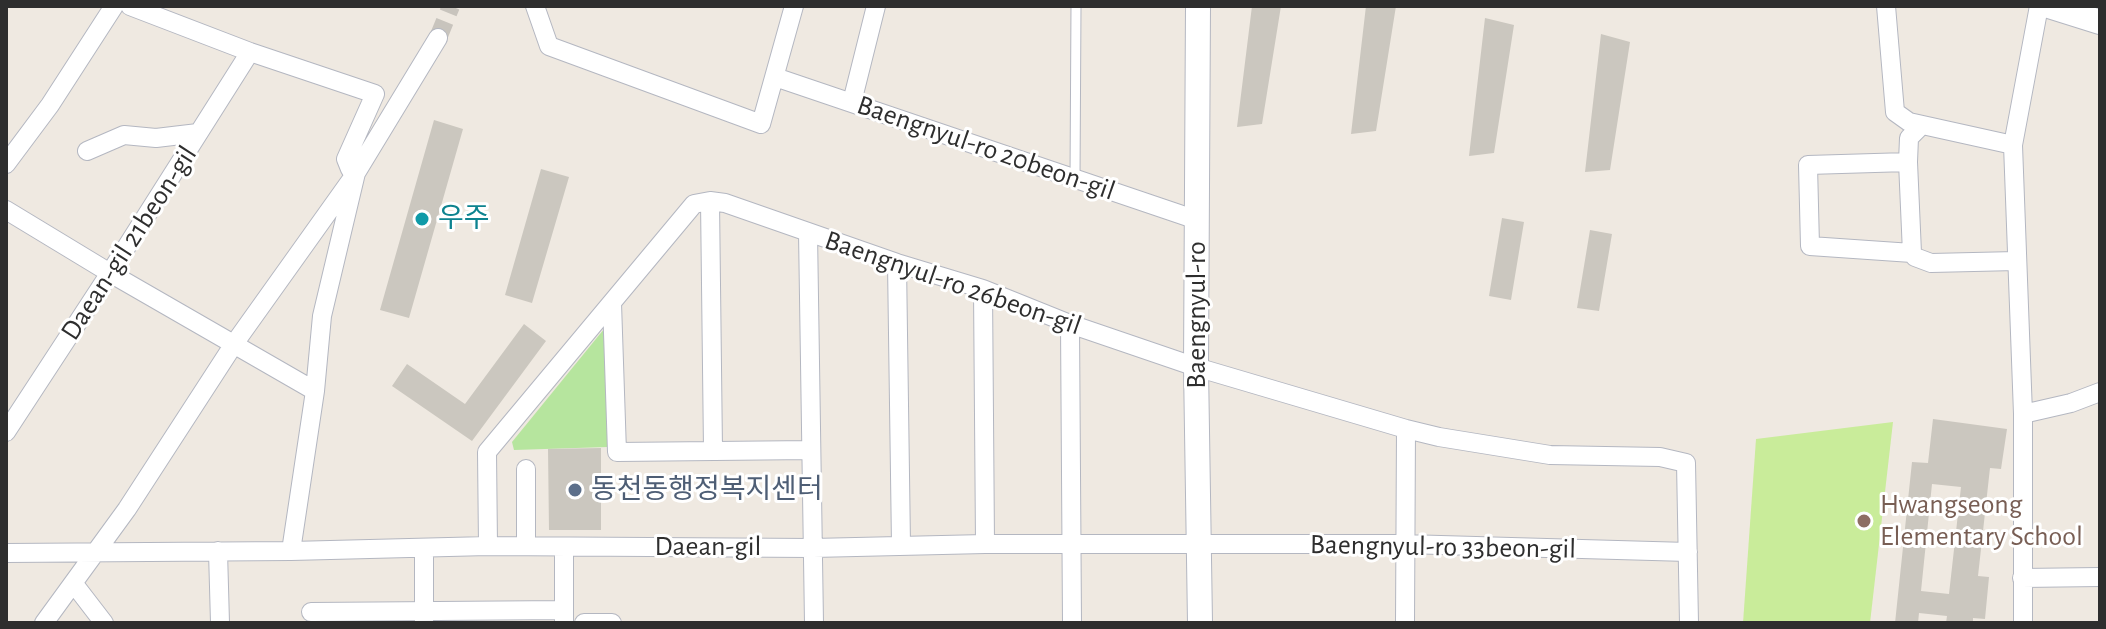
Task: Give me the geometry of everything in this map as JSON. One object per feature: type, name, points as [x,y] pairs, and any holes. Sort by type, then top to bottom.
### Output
[{"type":"street","points":[[6,164],[50,105],[114,6]]},
{"type":"street","points":[[130,6],[250,52],[375,94],[346,159],[350,169],[356,173]]},
{"type":"street","points":[[535,6],[549,46],[761,124],[794,6]]},
{"type":"street","points":[[852,102],[876,6]]},
{"type":"street","name":"Baengnyul-ro","points":[[1198,6],[1196,367],[1200,623]]},
{"type":"street","points":[[1886,6],[1895,112],[1909,122],[2013,145]]},
{"type":"street","points":[[2023,623],[2023,414],[2013,145],[2039,6]]},
{"type":"street","points":[[2049,6],[2100,22]]},
{"type":"street","points":[[44,623],[127,509],[234,344],[356,173],[438,38]]},
{"type":"street","name":"Daean-gil 21beon-gil","points":[[6,432],[250,52]]},
{"type":"street","name":"Baengnyul-ro 20beon-gil","points":[[775,77],[1197,220]]},
{"type":"street","points":[[1922,125],[1909,138],[1912,253],[1931,263],[2016,261]]},
{"type":"street","points":[[87,151],[124,135],[156,138],[198,133]]},
{"type":"street","points":[[1908,162],[1808,165],[1810,246],[1912,253]]},
{"type":"street","points":[[291,551],[315,391],[322,316],[356,173]]},
{"type":"street","points":[[488,546],[487,452],[694,204],[710,201],[713,450]]},
{"type":"street","name":"Baengnyul-ro 26beon-gil","points":[[710,201],[725,203],[897,263],[983,289],[1070,324],[1196,367],[1406,429],[1550,455],[1660,457],[1686,463],[1688,552]]},
{"type":"street","points":[[6,210],[315,391]]},
{"type":"street","points":[[808,232],[814,623]]},
{"type":"street","points":[[897,263],[901,545]]},
{"type":"street","points":[[983,289],[985,544]]},
{"type":"street","points":[[612,303],[617,452],[811,450]]},
{"type":"street","points":[[1070,324],[1072,623]]},
{"type":"street","points":[[2023,414],[2071,403],[2100,392]]},
{"type":"street","points":[[1405,623],[1406,429]]},
{"type":"street","points":[[526,469],[526,546]]},
{"type":"street","name":"Daean-gil","points":[[6,553],[488,546],[813,548],[985,544],[1199,545]]},
{"type":"street","name":"Baengnyul-ro 33beon-gil","points":[[1199,545],[1405,544],[1688,552]]},
{"type":"street","points":[[311,612],[424,618],[564,617],[564,547]]},
{"type":"street","points":[[424,548],[424,618]]},
{"type":"street","points":[[218,551],[220,623]]},
{"type":"street","points":[[1688,552],[1689,623]]},
{"type":"street","points":[[2022,578],[2100,577]]},
{"type":"street","points":[[74,584],[104,623]]},
{"type":"street","points":[[584,623],[612,623]]},
{"type":"lane","points":[[1075,178],[1076,6]]},
{"type":"green space","points":[[613,318],[612,441],[607,447],[514,450],[512,442]]},
{"type":"green space","points":[[1893,422],[1870,623],[1743,623],[1756,439]]},
{"type":"building","points":[[1252,6],[1281,6],[1262,124],[1237,127]]},
{"type":"building","points":[[1366,6],[1396,6],[1376,131],[1351,134]]},
{"type":"building","points":[[1485,18],[1514,25],[1494,153],[1469,156]]},
{"type":"building","points":[[1601,34],[1630,42],[1610,170],[1585,172]]},
{"type":"building","name":"우주","points":[[434,120],[463,129],[409,318],[380,310]]},
{"type":"building","name":"우주","points":[[541,169],[569,177],[532,303],[505,295]]},
{"type":"building","points":[[1502,218],[1524,222],[1511,300],[1489,296]]},
{"type":"building","points":[[1590,230],[1612,234],[1599,311],[1577,308]]},
{"type":"building","points":[[524,324],[546,341],[472,441],[392,386],[407,364],[465,404]]},
{"type":"building","points":[[1933,419],[2007,429],[2001,469],[1990,468],[1978,576],[1989,577],[1985,619],[1973,618],[1973,623],[1946,623],[1947,616],[1919,613],[1918,623],[1895,623],[1912,462],[1928,463]],"holes":[[[1932,484],[1961,487],[1949,594],[1921,591]]]},
{"type":"building","name":"동천동행정복지센터","points":[[601,448],[601,530],[549,530],[548,449]]},
{"type":"tunnel","points":[[438,38],[451,6]]},
{"type":"place","name":"우주","points":[[422,219]]},
{"type":"place","name":"동천동행정복지센터","points":[[575,490]]},
{"type":"place","name":"Hwangseong Elementary School","points":[[1864,521]]}]
